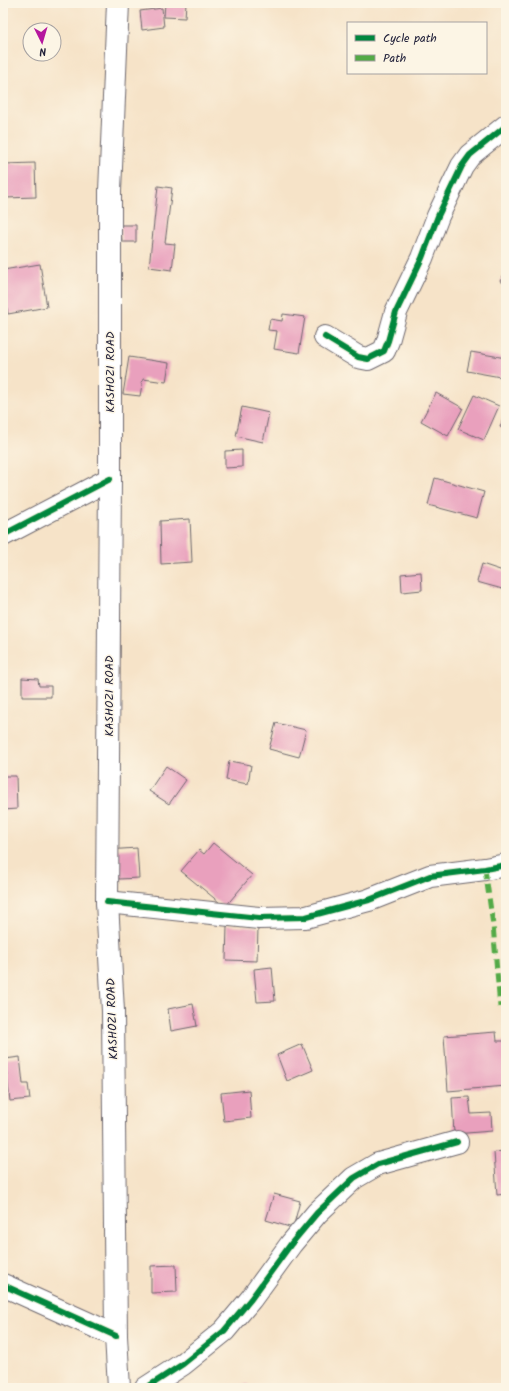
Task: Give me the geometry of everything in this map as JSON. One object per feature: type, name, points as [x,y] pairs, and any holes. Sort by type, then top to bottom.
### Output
[{"type":"street","name":"KASHOZI ROAD","points":[[118,3],[110,191],[110,479],[107,902],[113,1011],[116,1336],[119,1388]]},
{"type":"street","points":[[325,337],[358,357],[368,358],[384,351],[396,312],[422,258],[438,216],[462,166],[470,155],[506,126]]},
{"type":"street","points":[[3,535],[110,479]]},
{"type":"street","points":[[107,902],[259,918],[306,918],[369,900],[430,876],[506,865]]},
{"type":"street","points":[[146,1388],[183,1364],[224,1331],[251,1299],[291,1244],[317,1213],[354,1178],[378,1164],[457,1142]]},
{"type":"street","points":[[3,1285],[116,1336]]},
{"type":"building","points":[[165,3],[186,3],[185,18],[164,17]]},
{"type":"building","points":[[162,8],[164,27],[142,30],[140,11]]},
{"type":"building","points":[[35,163],[36,197],[5,198],[4,164]]},
{"type":"building","points":[[158,186],[172,188],[165,243],[175,244],[172,270],[149,267]]},
{"type":"building","points":[[121,225],[136,225],[136,242],[122,242]]},
{"type":"building","points":[[40,264],[47,307],[8,314],[3,286],[3,270]]},
{"type":"building","points":[[506,271],[506,284],[500,281]]},
{"type":"building","points":[[283,314],[305,317],[299,353],[274,349],[277,331],[268,330],[270,319],[282,321]]},
{"type":"building","points":[[471,352],[506,358],[506,378],[467,371]]},
{"type":"building","points":[[129,357],[169,363],[166,382],[143,379],[140,396],[123,394]]},
{"type":"building","points":[[436,393],[463,408],[448,436],[421,421]]},
{"type":"building","points":[[474,395],[499,406],[484,440],[458,429]]},
{"type":"building","points":[[242,407],[269,413],[263,442],[236,436]]},
{"type":"building","points":[[506,411],[506,429],[500,427]]},
{"type":"building","points":[[242,450],[242,467],[225,468],[225,451]]},
{"type":"building","points":[[435,478],[484,492],[477,518],[428,505]]},
{"type":"building","points":[[190,519],[192,562],[161,564],[160,521]]},
{"type":"building","points":[[482,564],[506,572],[506,590],[477,582]]},
{"type":"building","points":[[421,572],[422,590],[402,592],[401,574]]},
{"type":"building","points":[[22,678],[38,679],[39,686],[51,686],[51,697],[22,697]]},
{"type":"building","points":[[276,723],[306,730],[299,757],[269,749]]},
{"type":"building","points":[[229,761],[251,765],[248,784],[226,780]]},
{"type":"building","points":[[166,766],[186,780],[169,804],[149,791]]},
{"type":"building","points":[[3,776],[16,776],[17,809],[3,810]]},
{"type":"building","points":[[213,843],[252,875],[225,907],[181,871],[199,850],[204,854]]},
{"type":"building","points":[[137,848],[139,878],[119,879],[118,873],[107,850]]},
{"type":"building","points":[[227,926],[258,928],[257,961],[226,960]]},
{"type":"building","points":[[272,967],[275,1001],[257,1002],[254,969]]},
{"type":"building","points":[[193,1004],[197,1026],[171,1031],[168,1009]]},
{"type":"building","points":[[496,1032],[497,1041],[506,1041],[506,1086],[448,1091],[444,1036]]},
{"type":"building","points":[[302,1044],[313,1070],[287,1081],[277,1055]]},
{"type":"building","points":[[20,1057],[23,1084],[28,1084],[30,1099],[10,1101],[5,1059]]},
{"type":"building","points":[[249,1090],[251,1118],[224,1121],[221,1093]]},
{"type":"building","points":[[469,1097],[471,1114],[491,1113],[492,1131],[454,1134],[452,1098]]},
{"type":"building","points":[[506,1151],[506,1194],[497,1195],[494,1152]]},
{"type":"building","points":[[274,1194],[300,1201],[293,1228],[266,1220]]},
{"type":"building","points":[[176,1265],[177,1292],[151,1293],[151,1266]]},
{"type":"building","points":[[248,1384],[249,1388],[225,1388],[225,1387]]},
{"type":"marked path","points":[[485,869],[493,925],[500,1007]]},
{"type":"cycle path","points":[[325,337],[358,357],[368,359],[384,351],[396,312],[422,258],[438,216],[462,166],[470,155],[506,126]]},
{"type":"cycle path","points":[[3,535],[110,479]]},
{"type":"cycle path","points":[[107,902],[259,918],[306,917],[369,900],[430,876],[506,865]]},
{"type":"cycle path","points":[[146,1388],[183,1364],[224,1331],[251,1299],[291,1244],[317,1213],[354,1178],[378,1164],[457,1142]]},
{"type":"cycle path","points":[[3,1285],[116,1336]]}]
